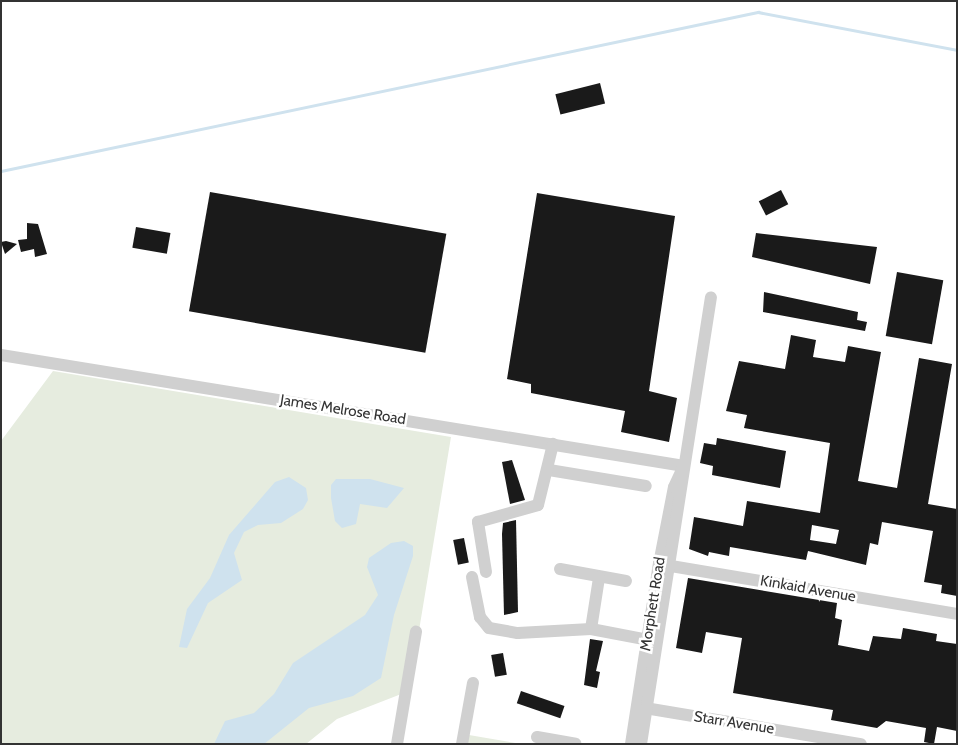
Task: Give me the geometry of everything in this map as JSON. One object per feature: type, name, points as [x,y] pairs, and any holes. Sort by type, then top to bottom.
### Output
[{"type":"street","name":"Morphett Road","points":[[640,744],[648,640],[684,466],[711,297]]},
{"type":"street","name":"James Melrose Road","points":[[1,355],[684,466]]},
{"type":"street","points":[[486,572],[478,522],[538,505],[553,444]]},
{"type":"street","points":[[548,470],[646,486]]},
{"type":"street","name":"Morphett Road","points":[[631,744],[642,708],[665,564]]},
{"type":"street","name":"Kinkaid Avenue","points":[[665,564],[957,614]]},
{"type":"street","points":[[560,569],[599,578],[626,581]]},
{"type":"street","points":[[472,577],[480,617],[489,628],[518,633],[591,629],[648,640]]},
{"type":"street","points":[[591,629],[599,578]]},
{"type":"street","points":[[397,744],[416,632]]},
{"type":"street","points":[[462,744],[473,683]]},
{"type":"street","name":"Starr Avenue","points":[[642,708],[861,744]]},
{"type":"street","points":[[537,737],[575,744]]},
{"type":"shaded area","points":[[53,371],[451,437],[409,691],[337,719],[306,744],[1,744],[1,441]]},
{"type":"shaded area","points":[[469,735],[521,744],[467,744]]},
{"type":"water","points":[[289,477],[306,488],[308,500],[303,509],[281,523],[258,525],[244,532],[234,553],[242,580],[208,603],[187,648],[179,647],[187,609],[210,578],[229,535],[275,482]]},
{"type":"water","points":[[336,479],[370,479],[404,488],[387,508],[360,504],[356,524],[342,528],[335,521],[331,498],[331,485]]},
{"type":"water","points":[[404,541],[413,546],[413,556],[394,615],[381,678],[353,696],[309,708],[264,744],[214,744],[225,721],[254,713],[274,694],[293,663],[365,615],[378,595],[367,567],[369,558],[391,543]]},
{"type":"building","points":[[600,83],[605,103],[560,115],[555,94]]},
{"type":"building","points":[[781,190],[788,204],[766,216],[759,201]]},
{"type":"building","points":[[210,192],[446,234],[425,353],[189,311]]},
{"type":"building","points":[[537,193],[675,216],[649,391],[677,398],[669,442],[621,432],[625,411],[531,393],[531,384],[507,379]]},
{"type":"building","points":[[27,223],[38,224],[47,254],[35,257],[34,249],[21,252],[18,240],[27,239]]},
{"type":"building","points":[[136,227],[170,233],[167,254],[132,248]]},
{"type":"building","points":[[756,233],[877,247],[870,284],[752,257]]},
{"type":"building","points":[[6,241],[17,244],[5,254],[1,242]]},
{"type":"building","points":[[897,272],[943,280],[932,344],[886,336]]},
{"type":"building","points":[[764,292],[858,312],[857,320],[867,322],[865,331],[763,312]]},
{"type":"building","points":[[791,335],[816,340],[813,357],[845,362],[848,346],[881,352],[858,481],[897,488],[919,358],[952,364],[928,504],[957,509],[957,596],[941,593],[942,585],[924,582],[933,531],[882,522],[878,545],[870,543],[866,565],[808,551],[806,560],[730,547],[729,556],[709,552],[708,556],[689,549],[694,517],[743,526],[747,501],[820,513],[830,443],[744,428],[747,415],[726,411],[739,361],[785,369]],"holes":[[[812,525],[839,530],[836,544],[810,540]]]},
{"type":"building","points":[[717,438],[786,451],[780,488],[712,475],[713,466],[700,463],[704,443],[716,445]]},
{"type":"building","points":[[512,460],[525,500],[510,504],[502,462]]},
{"type":"building","points":[[516,520],[518,612],[504,615],[503,523]]},
{"type":"building","points":[[464,538],[469,563],[458,565],[453,540]]},
{"type":"building","points":[[688,578],[837,603],[835,618],[842,620],[838,645],[869,651],[873,636],[901,639],[903,628],[937,634],[936,641],[957,644],[957,731],[937,727],[934,744],[924,742],[926,728],[886,721],[877,728],[831,720],[833,710],[733,693],[742,638],[706,632],[702,653],[676,648]]},
{"type":"building","points":[[590,639],[603,641],[596,671],[600,672],[597,688],[584,685]]},
{"type":"building","points":[[503,653],[507,675],[495,677],[491,655]]},
{"type":"building","points":[[521,691],[564,706],[560,718],[517,703]]},
{"type":"waterway","points":[[1,171],[758,12],[957,50]]}]
